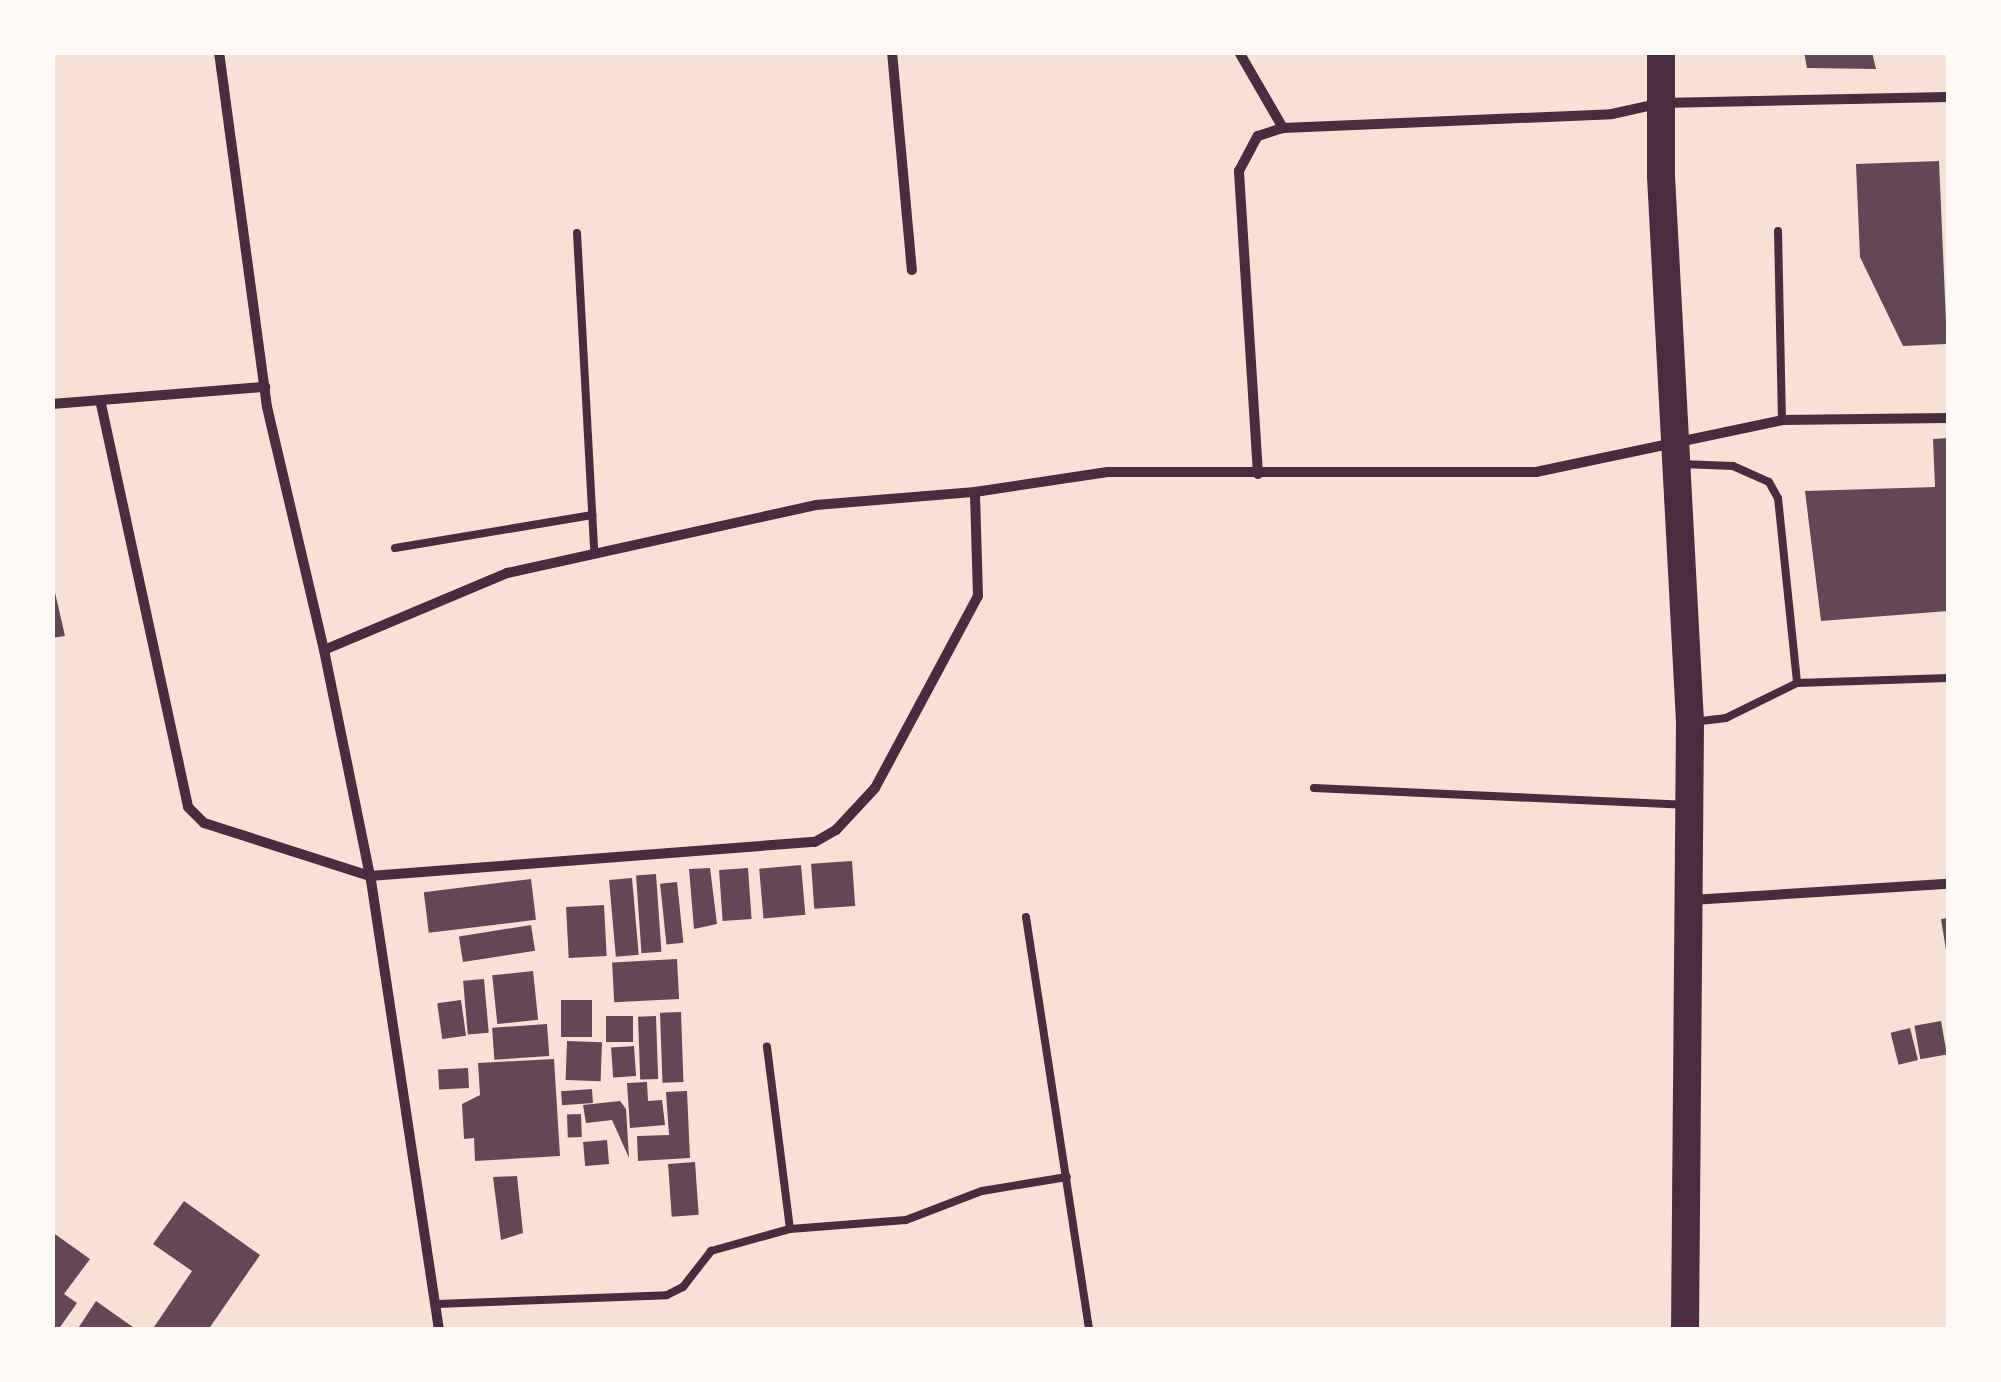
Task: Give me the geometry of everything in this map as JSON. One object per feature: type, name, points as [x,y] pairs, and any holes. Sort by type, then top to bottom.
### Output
[{"type":"highway","points":[[1661,52],[1690,722],[1684,1330]]},
{"type":"street","points":[[219,52],[265,386],[370,876],[439,1330]]},
{"type":"street","points":[[892,52],[912,270]]},
{"type":"street","points":[[1239,52],[1282,128]]},
{"type":"street","points":[[1258,474],[1239,171],[1258,136],[1282,128],[1612,114],[1661,103],[1948,97]]},
{"type":"street","points":[[52,404],[100,404],[265,386]]},
{"type":"street","points":[[100,404],[188,808],[204,824],[370,876],[816,842],[836,830],[875,788],[978,596],[975,492]]},
{"type":"street","points":[[324,650],[477,584],[594,552],[816,505],[975,492],[1108,472],[1536,472],[1678,451],[1782,420],[1948,418]]},
{"type":"street","points":[[1690,900],[1948,884]]},
{"type":"lane","points":[[1778,232],[1782,420]]},
{"type":"lane","points":[[578,233],[594,552]]},
{"type":"lane","points":[[1678,451],[1733,466],[1769,482],[1778,498],[1797,683]]},
{"type":"lane","points":[[395,548],[592,515]]},
{"type":"lane","points":[[1690,722],[1726,718],[1797,683],[1948,678]]},
{"type":"lane","points":[[1314,788],[1690,805]]},
{"type":"lane","points":[[1026,917],[1089,1330]]},
{"type":"lane","points":[[767,1046],[790,1229]]},
{"type":"lane","points":[[438,1304],[667,1295],[683,1288],[711,1251],[790,1229],[906,1220],[982,1191],[1066,1177]]},
{"type":"building","points":[[1804,52],[1872,52],[1876,69],[1807,68]]},
{"type":"building","points":[[1939,161],[1947,344],[1903,346],[1860,257],[1856,164]]},
{"type":"building","points":[[1948,438],[1948,611],[1821,621],[1805,491],[1935,487],[1933,439]]},
{"type":"building","points":[[52,588],[65,636],[52,638]]},
{"type":"building","points":[[852,861],[855,906],[814,909],[811,864]]},
{"type":"building","points":[[801,865],[805,915],[764,918],[759,869]]},
{"type":"building","points":[[710,868],[717,924],[694,929],[689,869]]},
{"type":"building","points":[[748,868],[752,919],[723,921],[719,870]]},
{"type":"building","points":[[656,874],[661,952],[641,953],[636,875]]},
{"type":"building","points":[[632,878],[639,955],[616,957],[609,880]]},
{"type":"building","points":[[531,879],[536,920],[429,933],[424,892]]},
{"type":"building","points":[[677,882],[683,943],[666,944],[660,884]]},
{"type":"building","points":[[604,905],[607,956],[569,958],[566,907]]},
{"type":"building","points":[[1948,918],[1948,950],[1946,950],[1941,919]]},
{"type":"building","points":[[531,925],[535,951],[463,962],[459,936]]},
{"type":"building","points":[[677,959],[679,999],[614,1002],[612,962]]},
{"type":"building","points":[[533,971],[538,1020],[497,1024],[492,975]]},
{"type":"building","points":[[484,979],[489,1033],[468,1035],[463,981]]},
{"type":"building","points":[[461,1000],[466,1036],[442,1039],[437,1003]]},
{"type":"building","points":[[561,1000],[592,1000],[592,1037],[561,1037]]},
{"type":"building","points":[[681,1012],[683,1082],[662,1083],[660,1013]]},
{"type":"building","points":[[606,1016],[633,1016],[633,1042],[606,1042]]},
{"type":"building","points":[[656,1016],[658,1079],[640,1080],[638,1017]]},
{"type":"building","points":[[1941,1021],[1947,1054],[1920,1059],[1914,1026]]},
{"type":"building","points":[[547,1024],[549,1056],[494,1060],[492,1028]]},
{"type":"building","points":[[1910,1028],[1918,1060],[1899,1065],[1891,1033]]},
{"type":"building","points":[[567,1041],[602,1042],[601,1081],[566,1080]]},
{"type":"building","points":[[634,1046],[636,1076],[613,1078],[611,1048]]},
{"type":"building","points":[[554,1059],[560,1156],[475,1161],[474,1138],[464,1139],[462,1104],[480,1095],[478,1063]]},
{"type":"building","points":[[468,1068],[469,1088],[439,1090],[438,1070]]},
{"type":"building","points":[[647,1082],[648,1101],[662,1100],[665,1125],[630,1128],[627,1083]]},
{"type":"building","points":[[592,1089],[593,1103],[562,1105],[561,1091]]},
{"type":"building","points":[[687,1091],[690,1158],[638,1161],[637,1136],[669,1135],[666,1092]]},
{"type":"building","points":[[620,1101],[626,1109],[629,1158],[612,1120],[586,1123],[583,1105]]},
{"type":"building","points":[[567,1114],[581,1114],[582,1137],[568,1137]]},
{"type":"building","points":[[607,1140],[609,1164],[585,1166],[583,1142]]},
{"type":"building","points":[[695,1162],[699,1215],[672,1217],[668,1164]]},
{"type":"building","points":[[517,1176],[523,1233],[501,1240],[493,1177]]},
{"type":"building","points":[[184,1201],[260,1255],[208,1330],[152,1330],[192,1271],[153,1244]]},
{"type":"building","points":[[52,1232],[90,1259],[64,1294],[77,1303],[58,1330],[52,1330]]},
{"type":"building","points":[[96,1301],[137,1330],[77,1330]]}]
